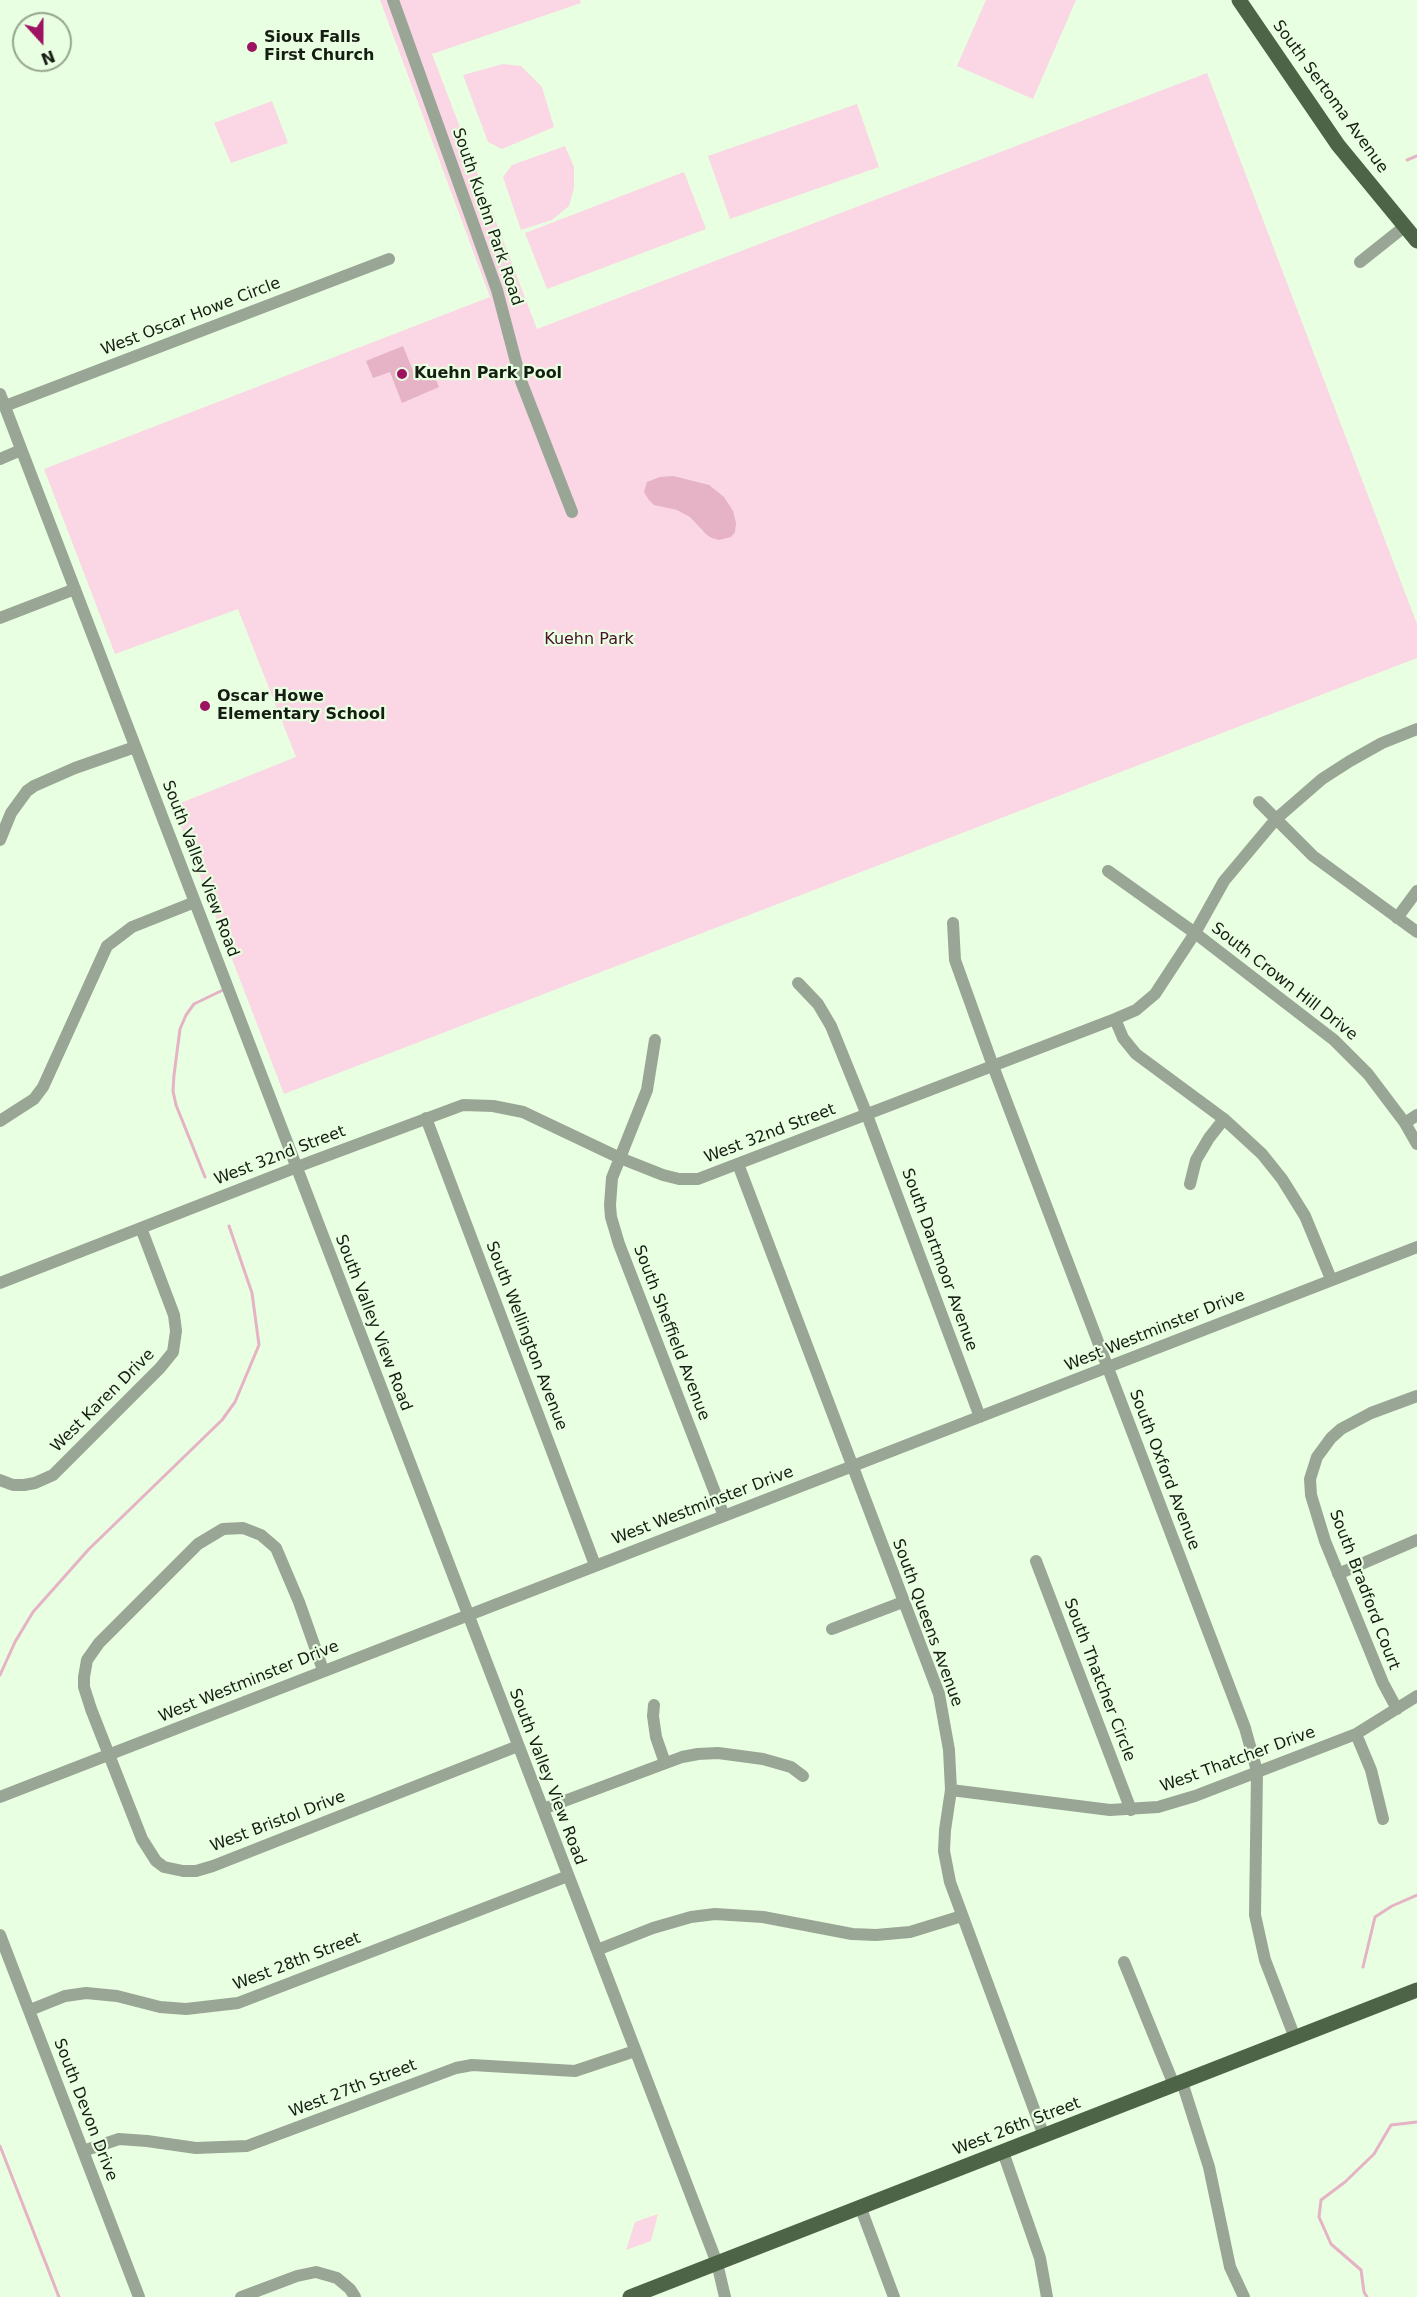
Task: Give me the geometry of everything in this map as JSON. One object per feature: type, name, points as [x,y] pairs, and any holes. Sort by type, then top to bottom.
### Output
[{"type":"main road","name":"South Sertoma Avenue","points":[[1239,0],[1338,145],[1417,241]]},
{"type":"main road","name":"West 26th Street","points":[[630,2297],[1417,1990]]},
{"type":"street","name":"South Kuehn Park Road","points":[[393,0],[497,290],[521,381],[572,512]]},
{"type":"street","points":[[1360,262],[1404,227]]},
{"type":"street","name":"West Oscar Howe Circle","points":[[5,406],[389,258]]},
{"type":"street","name":"South Valley View Road","points":[[0,394],[717,2263],[725,2297]]},
{"type":"street","points":[[0,459],[21,450]]},
{"type":"street","points":[[0,618],[75,589]]},
{"type":"street","name":"West 32nd Street","points":[[0,1282],[463,1105],[493,1106],[522,1112],[620,1158],[663,1175],[679,1179],[698,1179],[1115,1019],[1136,1010],[1155,994],[1224,881],[1276,819],[1322,779],[1350,761],[1382,743],[1417,729]]},
{"type":"street","points":[[0,840],[11,813],[27,791],[75,768],[135,747]]},
{"type":"street","points":[[1258,802],[1312,856],[1417,932]]},
{"type":"street","name":"South Crown Hill Drive","points":[[1108,871],[1194,933],[1334,1040],[1368,1074],[1406,1124],[1417,1144]]},
{"type":"street","points":[[1397,918],[1417,891]]},
{"type":"street","points":[[0,1121],[34,1099],[43,1087],[107,946],[132,927],[195,902]]},
{"type":"street","name":"South Oxford Avenue","points":[[953,923],[955,960],[993,1066],[1245,1728],[1257,1772],[1255,1915],[1263,1953],[1295,2038]]},
{"type":"street","name":"South Dartmoor Avenue","points":[[798,983],[818,1004],[831,1026],[867,1115],[980,1417]]},
{"type":"street","points":[[1115,1019],[1123,1038],[1136,1054],[1224,1119],[1262,1154],[1296,1199],[1316,1240],[1331,1279]]},
{"type":"street","name":"South Sheffield Avenue","points":[[655,1040],[647,1090],[612,1178],[610,1205],[615,1231],[724,1516]]},
{"type":"street","points":[[1406,1124],[1417,1116]]},
{"type":"street","name":"South Wellington Avenue","points":[[426,1118],[595,1565]]},
{"type":"street","points":[[1190,1184],[1196,1161],[1209,1138],[1224,1119]]},
{"type":"street","name":"South Queens Avenue","points":[[738,1164],[939,1694],[949,1750],[951,1790],[945,1830],[945,1851],[950,1882],[1044,2136]]},
{"type":"street","name":"West Karen Drive","points":[[0,1479],[13,1485],[24,1485],[53,1475],[160,1368],[173,1352],[176,1339],[174,1315],[141,1227]]},
{"type":"street","name":"West Westminster Drive","points":[[0,1797],[1417,1247]]},
{"type":"street","name":"South Bradford Court","points":[[1397,1709],[1383,1683],[1316,1516],[1310,1479],[1317,1457],[1330,1438],[1341,1429],[1371,1413],[1417,1396]]},
{"type":"street","name":"West Bristol Drive","points":[[323,1670],[299,1602],[276,1548],[269,1540],[243,1527],[223,1529],[198,1544],[99,1643],[87,1660],[84,1687],[142,1839],[164,1867],[189,1871],[213,1866],[518,1746]]},
{"type":"street","points":[[1338,1574],[1417,1540]]},
{"type":"street","name":"South Thatcher Circle","points":[[1036,1561],[1131,1810]]},
{"type":"street","points":[[832,1629],[903,1602]]},
{"type":"street","name":"West Thatcher Drive","points":[[951,1790],[1063,1805],[1131,1810],[1158,1807],[1178,1802],[1356,1734],[1417,1695]]},
{"type":"street","points":[[654,1705],[654,1723],[665,1763]]},
{"type":"street","points":[[1356,1734],[1371,1770],[1383,1819]]},
{"type":"street","points":[[543,1809],[665,1763],[698,1754],[737,1755],[780,1763],[803,1776]]},
{"type":"street","name":"West 28th Street","points":[[30,2010],[65,1996],[86,1993],[117,1996],[160,2007],[186,2009],[238,2003],[568,1876]]},
{"type":"street","points":[[597,1950],[653,1928],[691,1917],[715,1914],[763,1917],[852,1934],[876,1935],[910,1932],[962,1916]]},
{"type":"street","name":"South Devon Drive","points":[[0,1935],[140,2297]]},
{"type":"street","points":[[1124,1962],[1178,2083],[1209,2167],[1230,2267],[1244,2297]]},
{"type":"street","name":"West 27th Street","points":[[83,2151],[119,2139],[196,2148],[247,2146],[456,2068],[472,2065],[574,2071],[635,2051]]},
{"type":"street","points":[[1003,2152],[1040,2258],[1047,2297]]},
{"type":"street","points":[[860,2206],[894,2297]]},
{"type":"street","points":[[241,2297],[297,2276],[315,2272],[330,2275],[344,2282],[355,2297]]},
{"type":"green space","name":"Kuehn Park","points":[[380,0],[580,0],[581,3],[432,54],[537,329],[1207,73],[1417,624],[1417,658],[284,1094],[173,806],[296,757],[238,609],[115,654],[44,469],[490,297]]},
{"type":"green space","points":[[986,0],[1076,0],[1033,99],[957,66]]},
{"type":"green space","points":[[503,64],[521,66],[542,87],[554,127],[502,149],[488,142],[463,75]]},
{"type":"green space","points":[[272,101],[288,143],[231,163],[214,123]]},
{"type":"green space","points":[[857,104],[879,167],[730,219],[708,156]]},
{"type":"green space","points":[[565,146],[574,167],[574,188],[569,206],[552,220],[521,230],[503,177],[512,165]]},
{"type":"green space","points":[[684,172],[706,229],[547,289],[525,233]]},
{"type":"green space","points":[[658,2214],[651,2241],[626,2250],[635,2222]]},
{"type":"shaded area","name":"Kuehn Park Pool","points":[[403,346],[415,376],[432,370],[439,387],[402,403],[390,372],[373,378],[366,361]]},
{"type":"shaded area","points":[[673,476],[709,485],[724,497],[733,511],[736,523],[735,532],[731,537],[719,540],[712,538],[690,517],[677,510],[654,505],[649,500],[644,492],[647,482],[660,477]]},
{"type":"waterway","points":[[1407,160],[1417,156]]},
{"type":"waterway","points":[[205,1177],[176,1105],[173,1091],[174,1075],[180,1029],[186,1015],[194,1004],[225,989]]},
{"type":"waterway","points":[[0,1675],[15,1642],[33,1612],[89,1549],[222,1420],[235,1402],[259,1345],[252,1293],[229,1226]]},
{"type":"waterway","points":[[1363,1967],[1375,1917],[1392,1906],[1417,1895]]},
{"type":"waterway","points":[[1367,2297],[1364,2292],[1361,2270],[1331,2244],[1319,2217],[1321,2200],[1345,2182],[1374,2154],[1391,2125],[1417,2122]]},
{"type":"waterway","points":[[0,2146],[59,2297]]},
{"type":"place","name":"Sioux Falls First Church","points":[[252,47]]},
{"type":"place","name":"Kuehn Park Pool","points":[[402,374]]},
{"type":"place","name":"Oscar Howe Elementary School","points":[[205,706]]}]
